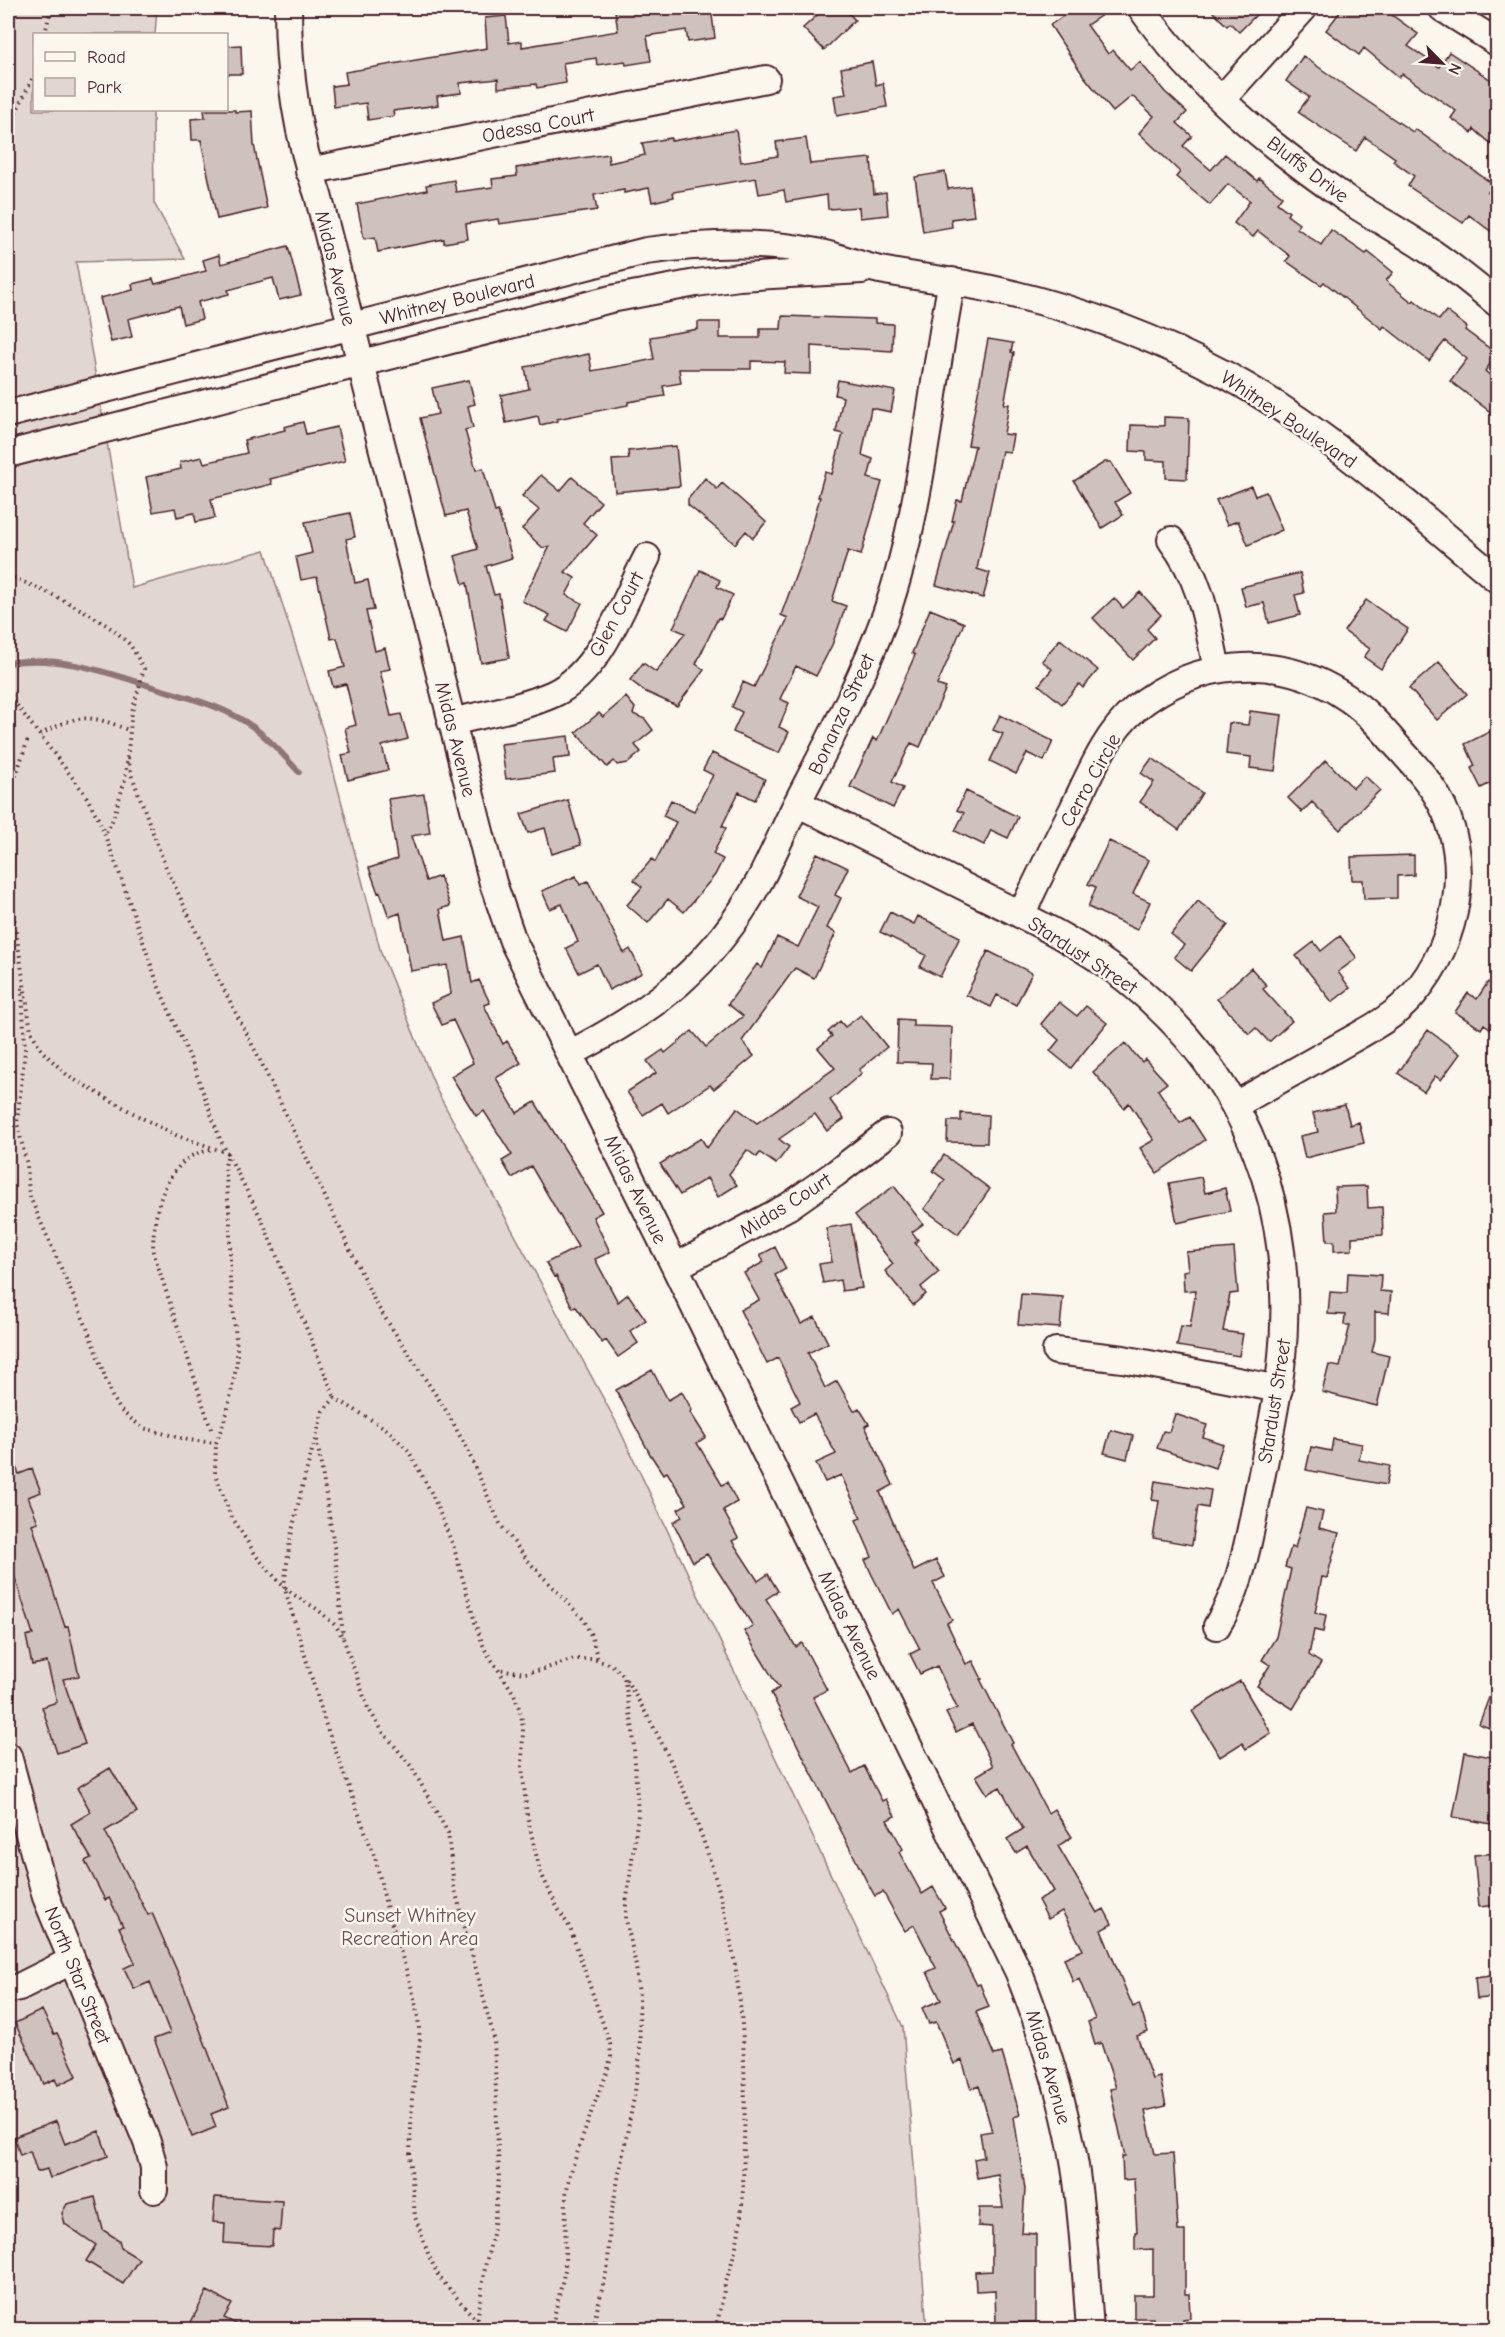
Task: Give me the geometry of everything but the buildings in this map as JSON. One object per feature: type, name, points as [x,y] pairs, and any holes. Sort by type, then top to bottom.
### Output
[{"type":"street","name":"Midas Avenue","points":[[288,8],[294,92],[309,171],[318,195],[451,722],[503,913],[518,951],[675,1267],[994,1920],[1022,1982],[1049,2057],[1074,2164],[1082,2215],[1090,2330]]},
{"type":"street","name":"Bluffs Drive","points":[[1142,8],[1189,66],[1222,99],[1293,160],[1350,201],[1426,249],[1497,304]]},
{"type":"street","points":[[1222,99],[1304,8]]},
{"type":"street","points":[[1442,8],[1497,43]]},
{"type":"street","name":"Odessa Court","points":[[309,171],[766,79]]},
{"type":"street","name":"Whitney Boulevard","points":[[8,414],[646,251],[691,245],[737,245],[815,252],[877,269],[952,281],[1048,304],[1136,334],[1226,376],[1272,403],[1354,461],[1497,580]]},
{"type":"street","name":"Whitney Boulevard","points":[[8,454],[611,299],[739,277],[877,269]]},
{"type":"street","name":"Bonanza Street","points":[[569,1053],[624,1025],[665,997],[699,966],[725,935],[759,881],[849,702],[886,613],[916,500],[952,281]]},
{"type":"street","points":[[1171,540],[1183,555],[1203,598],[1217,669]]},
{"type":"street","name":"Glen Court","points":[[451,722],[532,701],[553,694],[572,682],[589,665],[603,645],[646,557]]},
{"type":"street","name":"Cerro Circle","points":[[1021,915],[1096,762],[1114,732],[1135,710],[1157,694],[1188,678],[1217,669],[1242,666],[1269,667],[1294,672],[1341,694],[1360,708],[1421,772],[1437,795],[1449,820],[1458,874],[1451,926],[1441,953],[1428,977],[1411,998],[1387,1018],[1235,1105]]},
{"type":"street","name":"Stardust Street","points":[[797,803],[1021,915],[1125,978],[1164,1012],[1216,1072],[1251,1135],[1275,1215],[1285,1297],[1285,1333],[1280,1389],[1242,1570],[1228,1609],[1217,1626]]},
{"type":"street","name":"Midas Court","points":[[675,1267],[789,1206],[888,1133]]},
{"type":"street","points":[[1056,1351],[1123,1359],[1280,1389]]},
{"type":"street","name":"North Star Street","points":[[8,1756],[46,1897],[147,2142],[154,2167],[154,2190]]},
{"type":"street","points":[[8,1990],[19,1987],[71,1961]]},
{"type":"path","points":[[45,33],[51,8]]},
{"type":"path","points":[[8,129],[33,77]]},
{"type":"path","points":[[8,576],[71,604],[92,617],[129,644],[144,669],[135,696],[128,758],[120,799],[105,836]]},
{"type":"path","points":[[8,690],[85,794],[105,836],[158,985],[195,1067],[220,1139],[262,1220],[335,1398],[385,1428],[408,1450],[432,1494],[454,1548],[485,1650],[514,1694],[521,1714],[522,1766],[527,1815],[540,1870],[556,1907],[570,1928],[610,2044],[611,2057],[608,2073],[593,2107],[570,2174],[566,2194],[565,2270],[551,2330]]},
{"type":"path","points":[[40,735],[72,720],[89,717],[105,720],[130,731]]},
{"type":"path","points":[[8,799],[28,739]]},
{"type":"path","points":[[128,758],[154,840],[176,889],[376,1304],[447,1412],[467,1449],[500,1524],[529,1562],[584,1620],[591,1635],[597,1660]]},
{"type":"path","points":[[8,878],[31,1030],[35,1041],[51,1061],[68,1076],[142,1118],[178,1136],[228,1153]]},
{"type":"path","points":[[21,969],[25,1050],[17,1123],[27,1166],[29,1195],[37,1218],[86,1325],[112,1396],[121,1411],[143,1428],[157,1433],[216,1443]]},
{"type":"path","points":[[211,1429],[153,1251],[153,1242],[156,1212],[172,1178],[186,1160],[199,1153],[216,1149]]},
{"type":"path","points":[[228,1153],[225,1166],[230,1222],[230,1280],[237,1363],[227,1413],[216,1443],[215,1474],[230,1514],[257,1557],[294,1596],[328,1618],[343,1638]]},
{"type":"path","points":[[335,1398],[323,1411],[316,1436],[290,1540],[284,1586],[325,1722],[376,1861],[418,2017],[420,2041],[412,2098],[410,2154],[415,2217],[439,2277],[477,2322]]},
{"type":"path","points":[[316,1436],[335,1552],[343,1638],[368,1708],[383,1732],[411,1766],[448,1833],[454,1886],[494,2037],[499,2178],[493,2234],[474,2330]]},
{"type":"path","points":[[498,1669],[525,1673],[573,1659],[597,1660],[612,1665],[624,1676],[650,1719],[694,1817],[722,1903],[732,1948],[741,2016],[743,2060],[742,2203],[737,2245],[714,2330]]},
{"type":"path","points":[[592,2330],[608,2265],[610,2220],[640,2055],[636,1966],[626,1919],[638,1815],[637,1772],[624,1676]]},
{"type":"green space","name":"Sunset Whitney Recreation Area","points":[[8,8],[157,8],[155,33],[33,33],[33,111],[153,111],[154,203],[185,259],[76,262],[132,588],[265,550],[324,735],[381,953],[437,1091],[615,1420],[903,2027],[927,2329],[8,2330]]},
{"type":"waterway","points":[[8,663],[46,661],[83,666],[206,703],[230,713],[253,727],[272,743],[299,772]]}]
